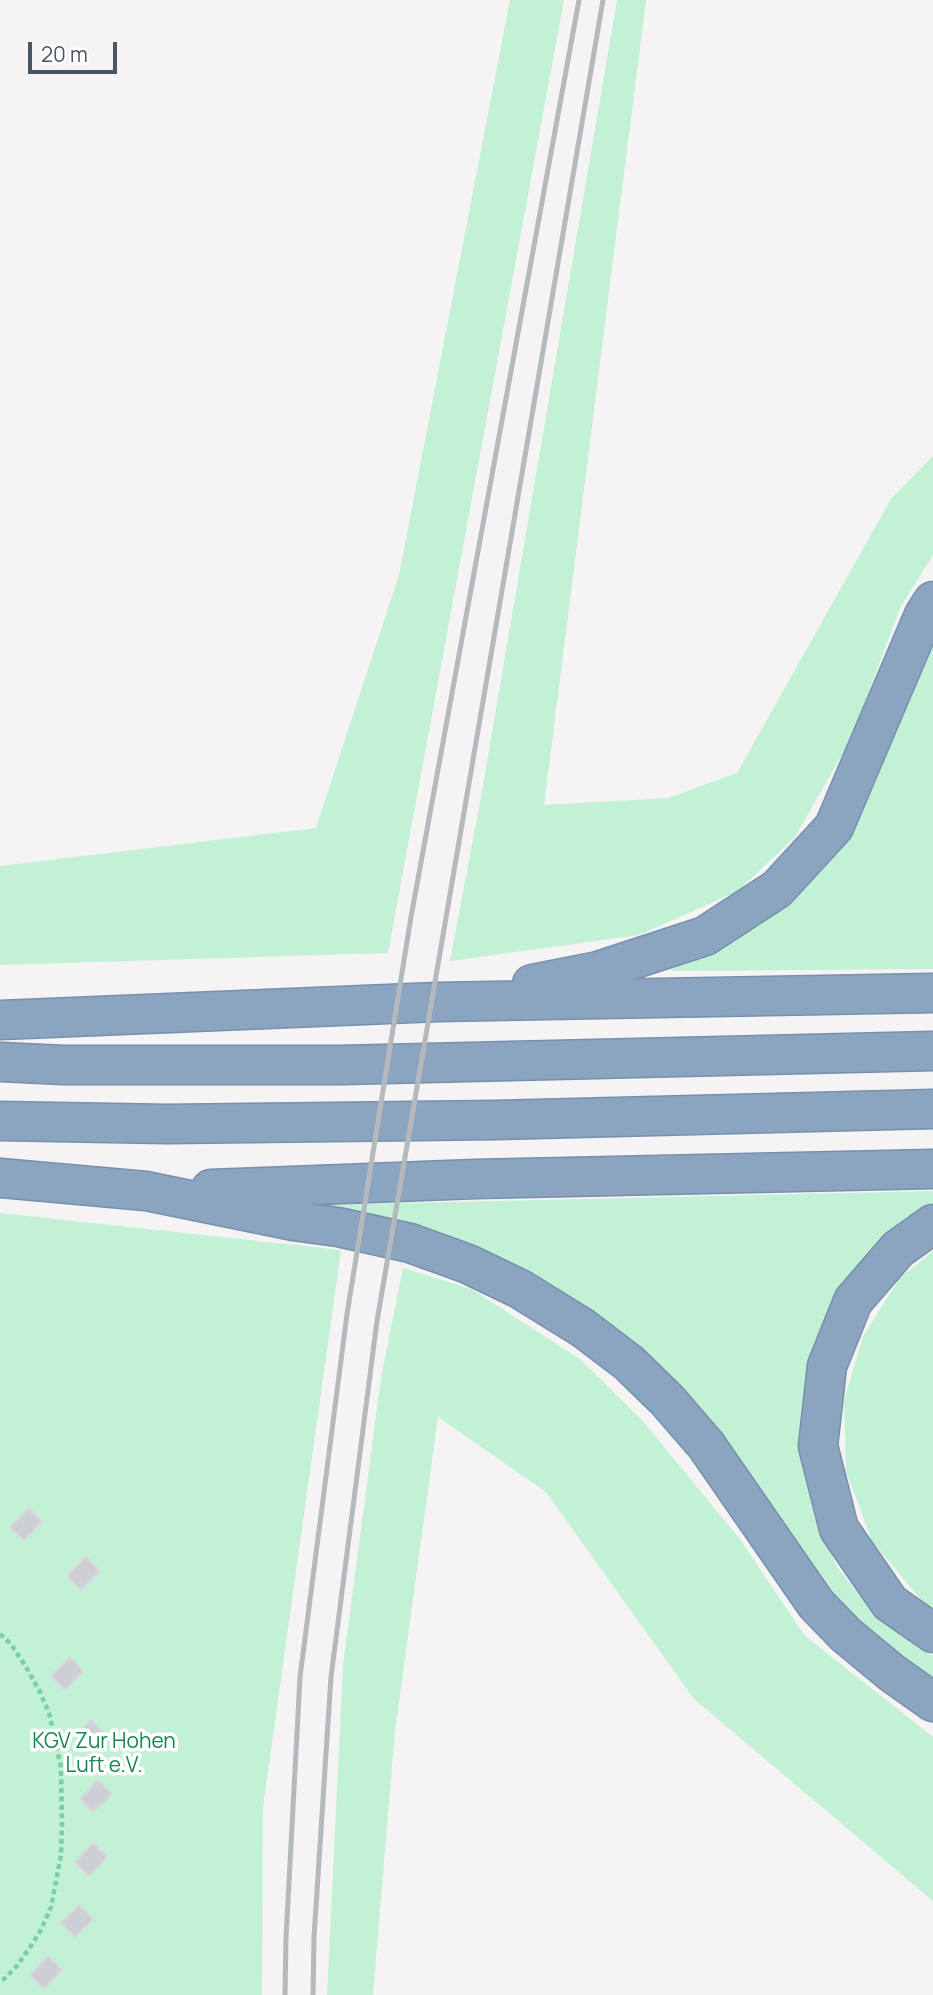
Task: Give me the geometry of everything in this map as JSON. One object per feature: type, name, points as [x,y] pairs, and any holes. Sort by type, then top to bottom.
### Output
[{"type":"highway","points":[[437,1002],[597,971],[705,936],[777,888],[834,827],[924,615],[933,601]]},
{"type":"highway","points":[[0,1020],[437,1002],[933,993]]},
{"type":"highway","points":[[0,1062],[64,1065],[342,1065],[933,1051]]},
{"type":"highway","points":[[0,1121],[167,1124],[933,1110]]},
{"type":"highway","points":[[146,1191],[476,1179],[933,1169]]},
{"type":"highway","points":[[0,1178],[146,1191],[293,1221],[338,1227],[410,1243],[468,1264],[520,1289],[583,1328],[629,1363],[667,1400],[706,1445],[816,1604],[892,1673],[933,1702]]},
{"type":"highway","points":[[933,1224],[898,1249],[853,1301],[827,1366],[818,1446],[839,1530],[890,1603],[933,1633]]},
{"type":"path","points":[[0,1634],[11,1644],[26,1667],[40,1690],[49,1713],[61,1767],[62,1824],[61,1855],[51,1907],[31,1946],[0,1983]]},
{"type":"green space","points":[[510,0],[564,0],[388,953],[0,965],[0,866],[316,828],[399,575]]},
{"type":"green space","points":[[617,0],[646,0],[544,805],[668,798],[737,773],[891,499],[933,456],[933,555],[900,608],[851,739],[795,837],[738,891],[639,935],[450,961],[481,797]]},
{"type":"green space","points":[[933,635],[933,969],[669,971],[730,941],[842,842],[867,800]]},
{"type":"green space","points":[[933,1191],[933,1203],[912,1217],[804,1459],[814,1516],[837,1567],[858,1593],[895,1630],[933,1656],[933,1689],[863,1634],[635,1350],[313,1208],[319,1205]]},
{"type":"green space","name":"KGV Zur Hohen Luft e.V.","points":[[0,1213],[341,1250],[263,1807],[262,1995],[0,1995]]},
{"type":"green space","points":[[933,1251],[933,1607],[922,1601],[872,1541],[846,1471],[844,1400],[863,1336],[900,1278]]},
{"type":"green space","points":[[403,1268],[471,1289],[580,1359],[642,1420],[739,1538],[805,1636],[933,1737],[933,1901],[694,1699],[546,1492],[438,1417],[395,1731],[373,1995],[327,1995],[343,1665],[381,1378]]},
{"type":"building","points":[[29,1508],[42,1522],[24,1540],[10,1527]]},
{"type":"building","points":[[86,1557],[100,1571],[81,1590],[67,1576]]},
{"type":"building","points":[[70,1657],[83,1671],[65,1690],[51,1676]]},
{"type":"building","points":[[91,1720],[110,1738],[96,1752],[78,1733]]},
{"type":"building","points":[[98,1780],[112,1794],[93,1812],[80,1799]]},
{"type":"building","points":[[93,1843],[107,1857],[89,1876],[75,1862]]},
{"type":"building","points":[[79,1905],[93,1919],[75,1937],[61,1923]]},
{"type":"building","points":[[48,1956],[62,1970],[44,1989],[30,1975]]},
{"type":"railway","points":[[285,1995],[300,1677],[347,1314],[411,917],[579,0]]},
{"type":"railway","points":[[313,1995],[314,1937],[331,1677],[377,1321],[603,0]]}]
